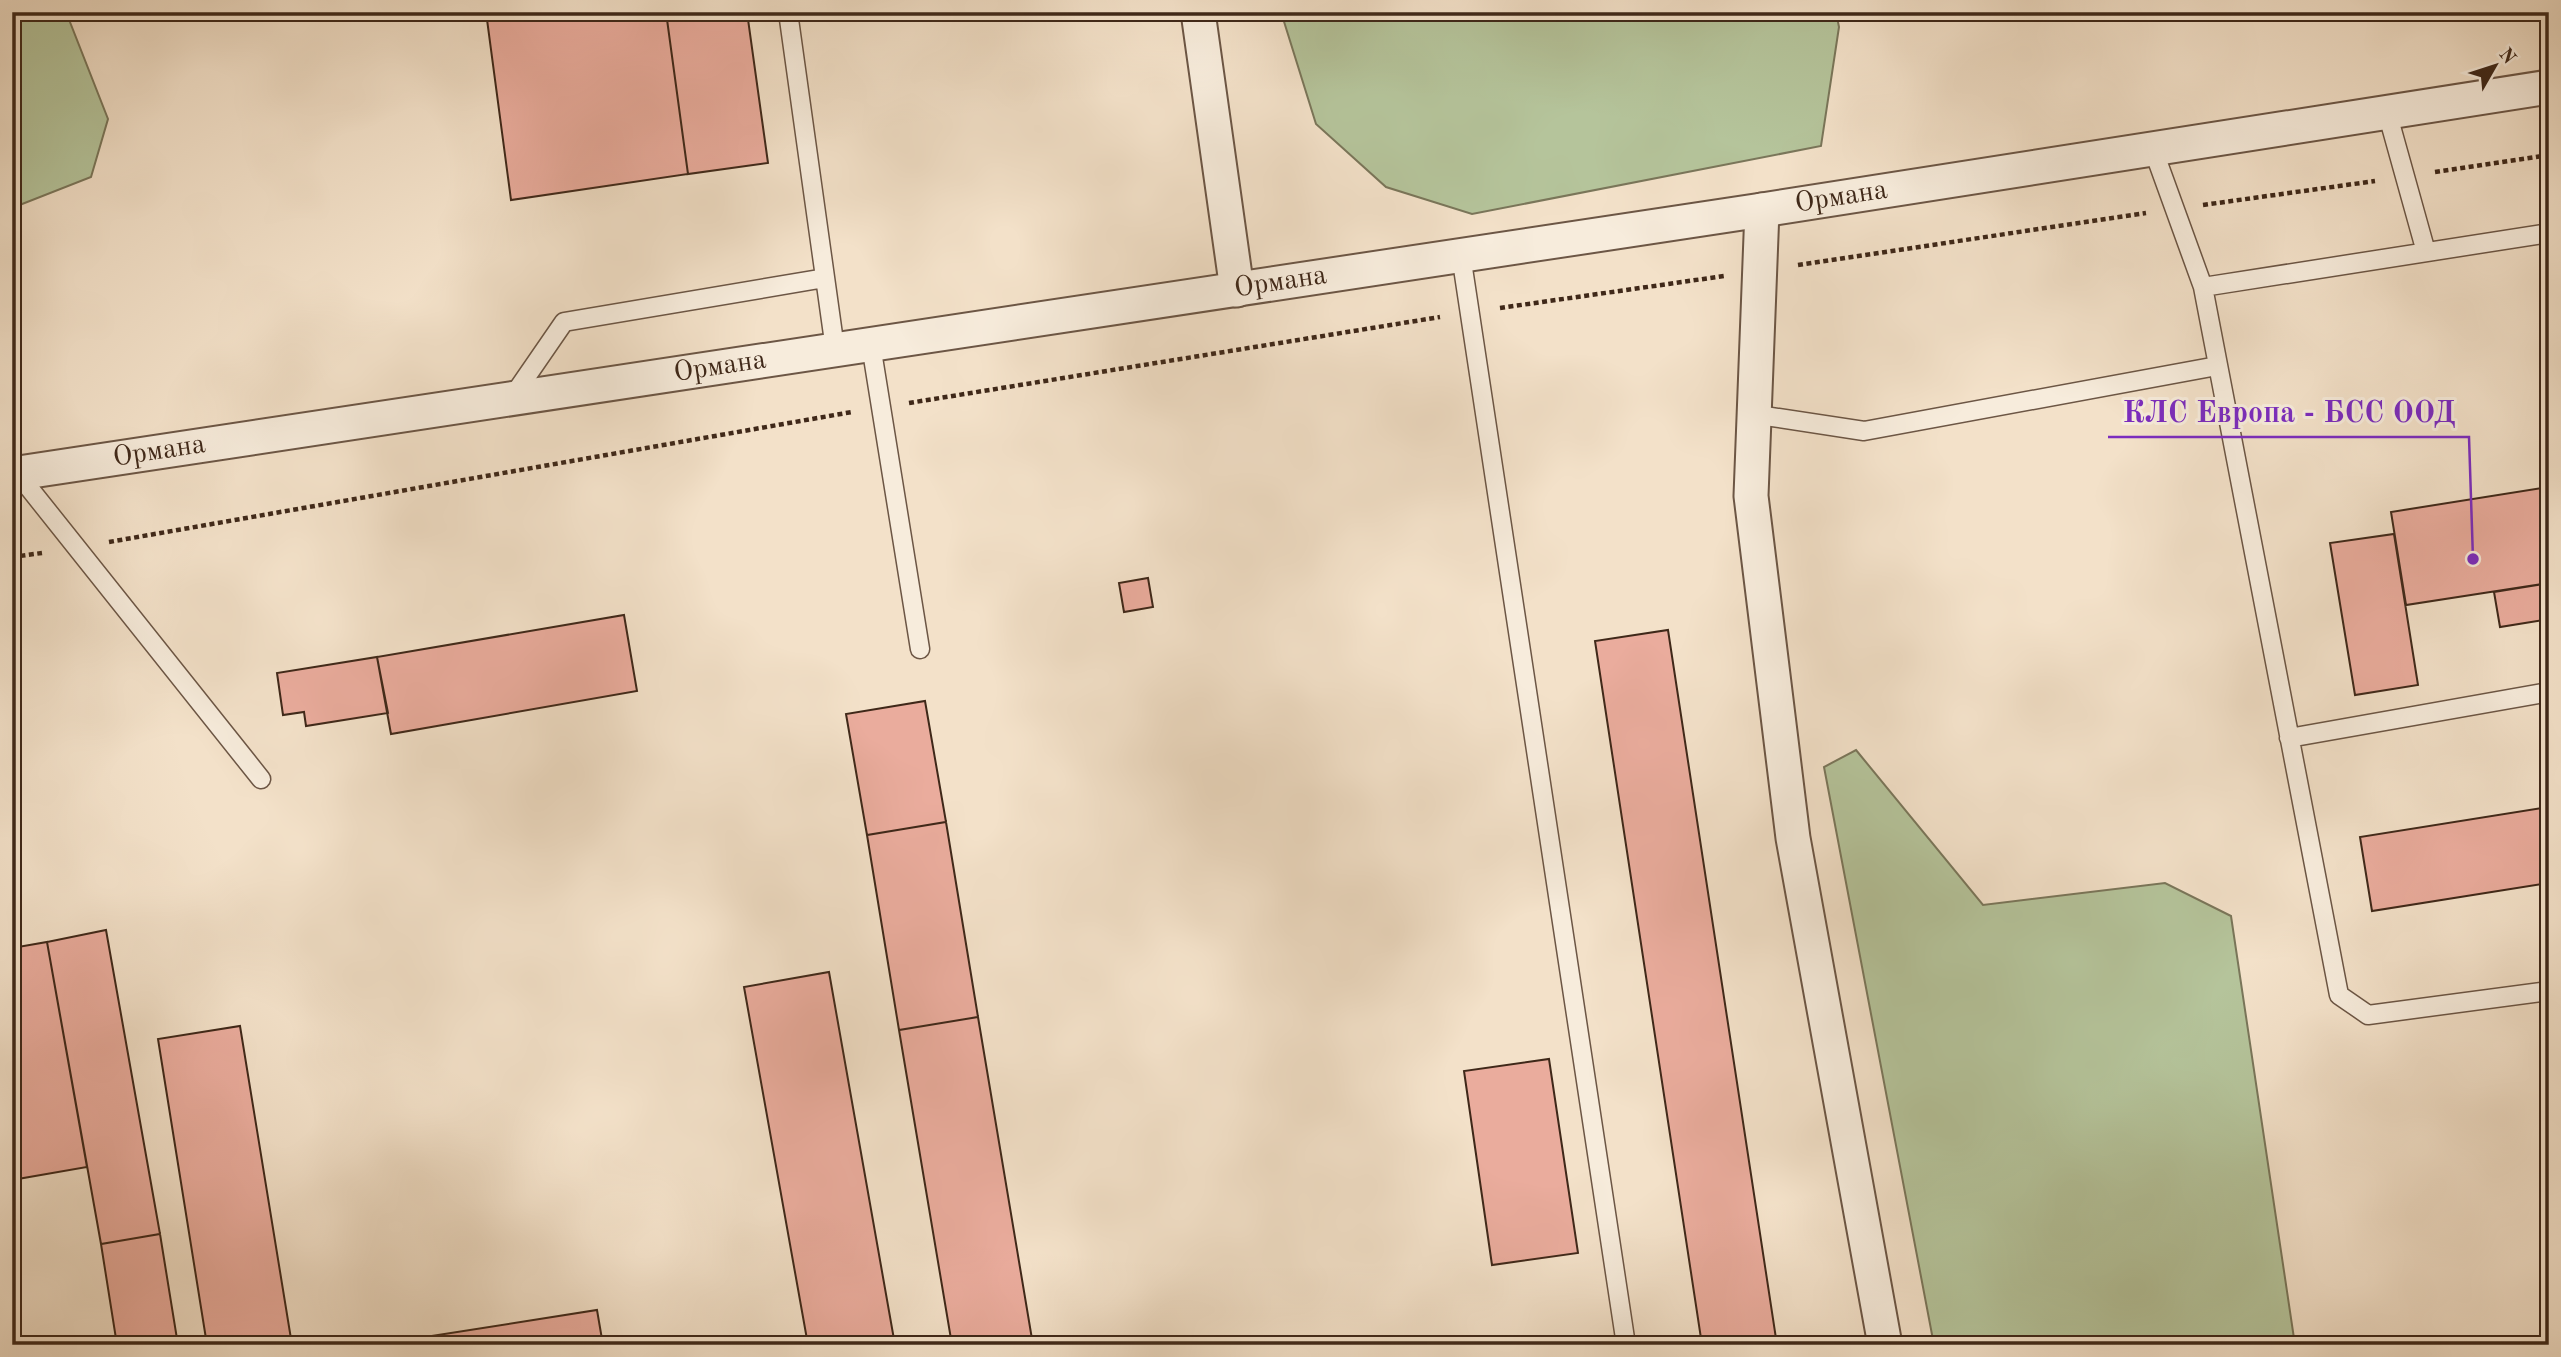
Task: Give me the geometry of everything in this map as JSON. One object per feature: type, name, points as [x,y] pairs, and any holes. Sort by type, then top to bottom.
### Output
[{"type":"street","points":[[1198,12],[1237,290]]},
{"type":"street","name":"Ормана","points":[[15,474],[1762,210],[2549,87]]},
{"type":"street","points":[[1762,210],[1752,414],[1751,496],[1793,838],[1885,1345]]},
{"type":"lane","points":[[788,12],[835,349]]},
{"type":"lane","points":[[2387,112],[2426,252]]},
{"type":"lane","points":[[2153,149],[2203,287],[2339,995],[2368,1015],[2549,991]]},
{"type":"lane","points":[[2203,287],[2549,233]]},
{"type":"lane","points":[[1461,255],[1626,1345]]},
{"type":"lane","points":[[511,399],[564,322],[825,278]]},
{"type":"lane","points":[[870,345],[920,649]]},
{"type":"lane","points":[[1752,414],[1864,431],[2217,366]]},
{"type":"lane","points":[[15,474],[261,779]]},
{"type":"lane","points":[[2289,738],[2549,692]]},
{"type":"green space","points":[[12,12],[66,12],[108,119],[91,177],[12,208]]},
{"type":"green space","points":[[1281,12],[1836,12],[1839,27],[1821,146],[1472,214],[1386,187],[1316,124]]},
{"type":"green space","points":[[1856,750],[1983,905],[2165,883],[2231,916],[2295,1345],[1934,1345],[1824,767]]},
{"type":"building","points":[[486,12],[666,12],[688,174],[511,200]]},
{"type":"building","points":[[666,12],[747,12],[768,163],[688,174]]},
{"type":"building","points":[[2549,487],[2549,583],[2406,605],[2391,512]]},
{"type":"building","points":[[2394,534],[2418,685],[2355,695],[2330,543]]},
{"type":"building","points":[[1148,578],[1153,607],[1124,612],[1119,583]]},
{"type":"building","points":[[2549,583],[2549,619],[2500,627],[2494,592]]},
{"type":"building","points":[[624,615],[637,691],[391,734],[377,657]]},
{"type":"building","points":[[1668,630],[1777,1345],[1702,1345],[1595,641]]},
{"type":"building","points":[[377,657],[388,713],[306,726],[304,712],[283,715],[277,673]]},
{"type":"building","points":[[925,701],[946,822],[867,835],[846,714]]},
{"type":"building","points":[[2549,807],[2549,883],[2372,911],[2360,837]]},
{"type":"building","points":[[946,822],[978,1017],[899,1030],[867,835]]},
{"type":"building","points":[[106,930],[160,1234],[101,1244],[47,942]]},
{"type":"building","points":[[47,942],[87,1167],[12,1180],[12,948]]},
{"type":"building","points":[[829,972],[895,1345],[808,1345],[744,987]]},
{"type":"building","points":[[978,1017],[1033,1345],[952,1345],[899,1030]]},
{"type":"building","points":[[240,1026],[292,1345],[207,1345],[158,1039]]},
{"type":"building","points":[[1549,1059],[1578,1253],[1492,1265],[1464,1071]]},
{"type":"building","points":[[160,1234],[178,1345],[117,1345],[101,1244]]},
{"type":"building","points":[[597,1310],[603,1345],[374,1345]]},
{"type":"place","name":"КЛС Европа - БСС ООД","points":[[2473,559]]}]
